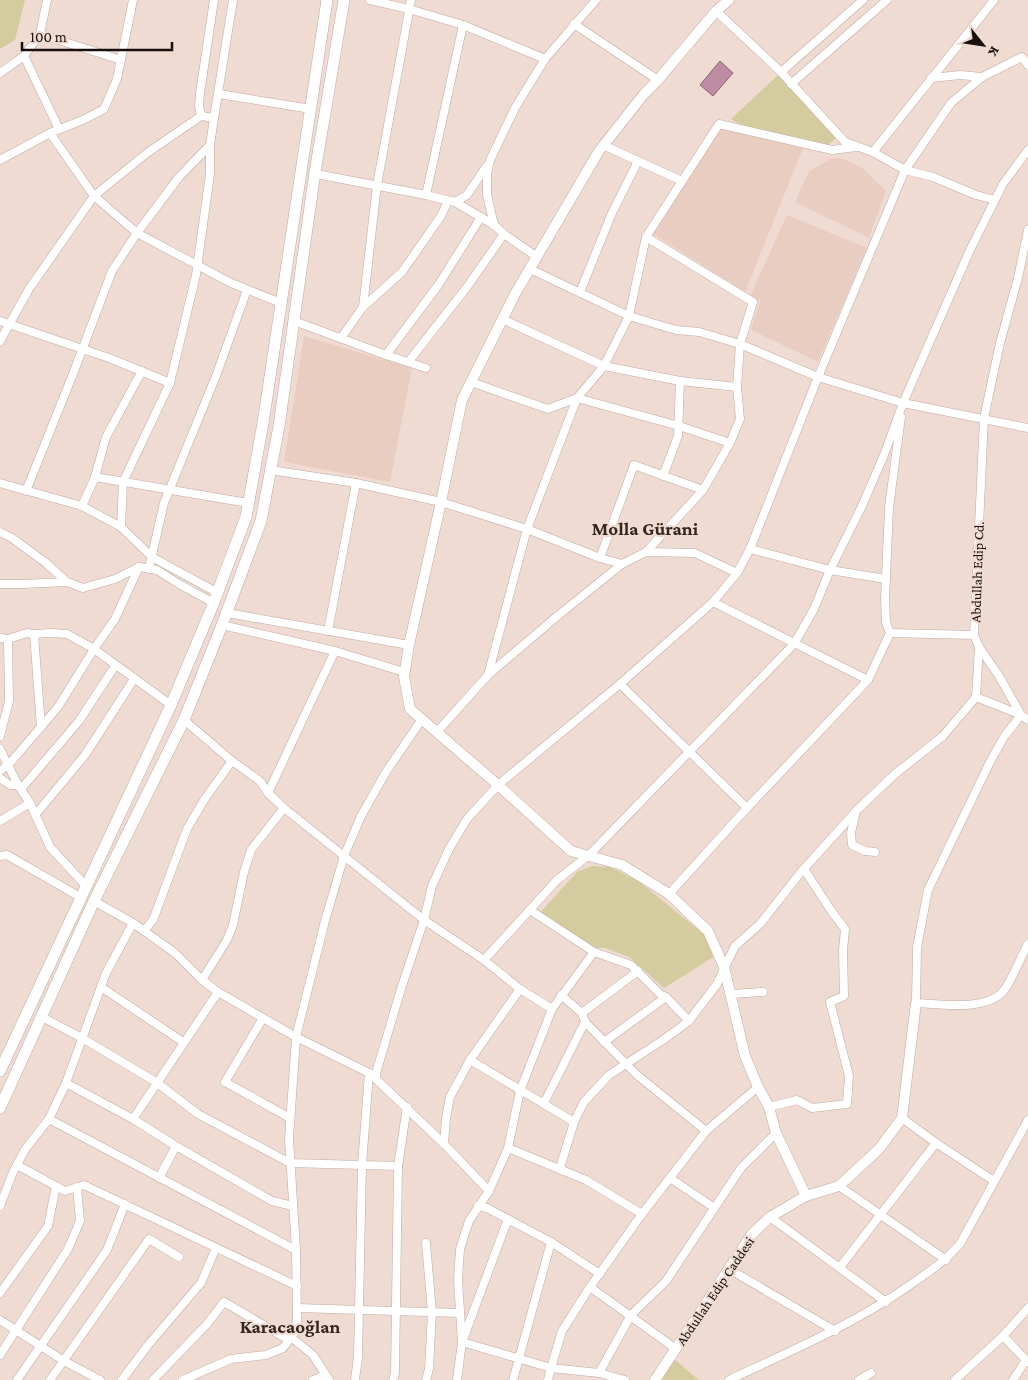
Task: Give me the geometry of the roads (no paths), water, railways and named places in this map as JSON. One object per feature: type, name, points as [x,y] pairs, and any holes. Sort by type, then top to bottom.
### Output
[{"type":"main road","points":[[0,1071],[171,705],[216,598],[246,517],[263,423],[326,0]]},
{"type":"main road","points":[[0,1108],[94,901],[184,720],[261,521],[279,426],[344,0]]},
{"type":"street","points":[[0,73],[24,56],[40,34],[47,0]]},
{"type":"street","points":[[0,160],[50,133],[104,110],[117,79],[133,0]]},
{"type":"street","points":[[202,116],[199,106],[214,0]]},
{"type":"street","points":[[121,527],[123,482],[170,383],[197,266],[210,174],[210,145],[233,0]]},
{"type":"street","points":[[370,0],[463,25],[544,59]]},
{"type":"street","points":[[363,308],[377,185],[411,0]]},
{"type":"street","points":[[341,338],[363,308],[402,272],[452,201],[467,195],[473,188],[490,160],[515,108],[544,59],[596,0]]},
{"type":"street","points":[[729,0],[716,11],[644,94],[603,145],[502,319],[462,400],[404,677],[410,709],[571,851],[622,865],[669,894],[708,931],[724,967],[745,1056],[769,1107],[776,1133],[806,1196]]},
{"type":"street","points":[[781,72],[863,0]]},
{"type":"street","points":[[792,84],[887,0]]},
{"type":"street","points":[[873,152],[990,2]]},
{"type":"street","points":[[716,11],[781,72],[845,142],[873,152],[905,170],[933,177],[976,195],[995,200]]},
{"type":"street","points":[[574,24],[658,80]]},
{"type":"street","points":[[426,195],[463,25]]},
{"type":"street","points":[[40,34],[121,60]]},
{"type":"street","points":[[24,56],[59,129]]},
{"type":"street","points":[[376,1079],[376,1073],[398,998],[424,920],[432,886],[448,849],[466,819],[498,785],[620,684],[713,602],[737,573],[750,549],[818,377],[905,170],[951,103],[982,78],[1022,57],[1028,65]]},
{"type":"street","points":[[931,78],[960,75],[982,78]]},
{"type":"street","points":[[219,94],[311,108]]},
{"type":"street","points":[[0,341],[29,289],[94,196],[180,129],[202,116],[214,118]]},
{"type":"street","points":[[488,675],[526,529],[577,398],[604,366],[629,316],[646,237],[719,124],[832,150],[856,147]]},
{"type":"street","points":[[50,133],[94,196],[136,233],[197,266],[247,290],[281,303]]},
{"type":"street","points":[[26,491],[112,272],[136,233],[179,177],[210,145]]},
{"type":"street","points":[[603,145],[682,181]]},
{"type":"street","points":[[484,960],[557,880],[589,855],[794,644],[814,609],[830,570],[884,455],[902,403],[970,250],[1003,184],[1028,150]]},
{"type":"street","points":[[490,160],[487,173],[487,195],[494,225]]},
{"type":"street","points":[[580,292],[612,213],[638,161]]},
{"type":"street","points":[[316,174],[452,201],[494,225],[537,257]]},
{"type":"street","points":[[386,355],[439,284],[481,217]]},
{"type":"street","name":"Abdullah Edip Cd.","points":[[1021,714],[999,676],[979,647],[974,635],[984,418],[1000,343],[1018,278],[1028,230]]},
{"type":"street","points":[[409,362],[504,234]]},
{"type":"street","points":[[437,732],[488,675],[622,564],[646,552],[703,490],[730,442],[740,419],[737,387],[740,344],[753,302],[646,237]]},
{"type":"street","points":[[530,269],[629,316],[676,330],[699,332],[740,344],[818,377],[902,403],[1028,428]]},
{"type":"street","points":[[150,568],[164,503],[216,376],[247,290]]},
{"type":"street","points":[[502,319],[604,366],[680,381],[737,387]]},
{"type":"street","points":[[0,321],[83,349],[170,383]]},
{"type":"street","points":[[294,321],[426,368]]},
{"type":"street","points":[[82,506],[95,477],[106,436],[142,371]]},
{"type":"street","points":[[663,476],[678,436],[680,381]]},
{"type":"street","points":[[471,382],[548,408],[577,398],[730,442]]},
{"type":"street","points":[[669,894],[868,680],[890,633],[886,622],[889,507],[902,403]]},
{"type":"street","points":[[600,558],[634,465],[703,490]]},
{"type":"street","points":[[270,470],[356,483],[441,502],[526,529],[600,558],[622,564]]},
{"type":"street","points":[[95,477],[248,503]]},
{"type":"street","points":[[0,483],[82,506],[121,527],[152,557],[216,598]]},
{"type":"street","points":[[328,631],[356,483]]},
{"type":"street","points":[[0,532],[12,538],[40,558],[67,582],[83,588],[115,579],[139,566],[157,570],[178,584],[216,598]]},
{"type":"street","points":[[750,549],[830,570],[886,578]]},
{"type":"street","points":[[646,552],[695,553],[737,573]]},
{"type":"street","points":[[0,771],[58,707],[115,619],[139,566]]},
{"type":"street","points":[[0,584],[67,582]]},
{"type":"street","points":[[713,602],[868,680]]},
{"type":"street","points":[[227,613],[409,646]]},
{"type":"street","points":[[222,625],[334,651],[404,672]]},
{"type":"street","points":[[0,736],[9,701],[4,639],[27,633],[51,632],[67,634],[94,649],[171,705]]},
{"type":"street","points":[[890,633],[974,635]]},
{"type":"street","points":[[34,634],[41,727]]},
{"type":"street","points":[[560,1168],[574,1122],[584,1102],[609,1075],[690,1021],[716,984],[735,946],[760,924],[804,869],[855,813],[895,774],[943,736],[976,697],[979,647]]},
{"type":"street","points":[[268,793],[334,651]]},
{"type":"street","points":[[20,787],[79,721],[115,666]]},
{"type":"street","points":[[36,814],[85,755],[134,679]]},
{"type":"street","points":[[620,684],[747,808]]},
{"type":"street","points":[[976,697],[1021,714],[1028,720]]},
{"type":"street","points":[[1021,714],[1004,737],[990,762],[928,890],[917,946],[916,1003],[967,1005],[992,1000],[1004,990],[1028,944]]},
{"type":"street","points":[[183,1380],[231,1359],[266,1355],[283,1348],[294,1333],[298,1321],[296,1250],[290,1163],[290,1118],[296,1037],[322,930],[344,856],[361,816],[386,772],[422,719]]},
{"type":"street","points":[[184,720],[232,762],[260,781],[268,793],[284,808],[424,920],[484,960],[520,989],[552,1009]]},
{"type":"street","points":[[0,750],[36,814],[50,847],[86,886]]},
{"type":"street","points":[[144,931],[153,920],[187,829],[204,800],[232,762]]},
{"type":"street","points":[[0,778],[20,787]]},
{"type":"street","points":[[0,821],[30,803]]},
{"type":"street","points":[[202,980],[230,933],[251,850],[284,808]]},
{"type":"street","points":[[855,813],[851,833],[852,845],[865,851],[875,852]]},
{"type":"street","points":[[0,856],[7,855],[80,898]]},
{"type":"street","points":[[769,1107],[796,1100],[812,1108],[847,1104],[849,1076],[830,1002],[844,996],[843,950],[845,929],[804,869]]},
{"type":"street","points":[[94,901],[133,922],[175,953],[202,980],[218,992],[296,1037],[369,1073],[407,1107],[489,1191]]},
{"type":"street","points":[[530,910],[594,952],[631,965],[661,996],[666,997],[690,1021]]},
{"type":"street","points":[[0,1206],[16,1165],[26,1148],[49,1120],[66,1083],[106,974],[133,922]]},
{"type":"street","points":[[457,1380],[462,1342],[458,1280],[460,1249],[469,1221],[489,1191],[508,1148],[520,1091],[552,1009],[594,952]]},
{"type":"street","points":[[582,1013],[638,971]]},
{"type":"street","points":[[101,987],[183,1042]]},
{"type":"street","points":[[444,1144],[450,1097],[470,1060],[520,989]]},
{"type":"street","points":[[133,1119],[218,992]]},
{"type":"street","points":[[731,994],[763,992]]},
{"type":"street","points":[[561,995],[582,1013],[585,1022],[637,1075],[706,1131]]},
{"type":"street","points":[[604,1042],[666,997]]},
{"type":"street","name":"Abdullah Edip Caddesi","points":[[655,1380],[752,1234],[770,1217],[806,1196],[839,1186],[879,1149],[902,1118],[916,1003]]},
{"type":"street","points":[[42,1017],[82,1038],[156,1082],[198,1114],[290,1163],[398,1166]]},
{"type":"street","points":[[263,1018],[226,1082],[290,1118]]},
{"type":"street","points":[[544,1103],[585,1022]]},
{"type":"street","points":[[470,1060],[574,1122]]},
{"type":"street","points":[[355,1380],[358,1357],[362,1164],[369,1073]]},
{"type":"street","points":[[66,1083],[133,1119],[272,1201],[293,1206]]},
{"type":"street","points":[[548,1380],[562,1331],[590,1287],[642,1214],[706,1131],[758,1087]]},
{"type":"street","points":[[393,1380],[395,1373],[397,1311],[398,1166],[407,1107]]},
{"type":"street","points":[[902,1118],[994,1181]]},
{"type":"street","points":[[49,1120],[296,1250]]},
{"type":"street","points":[[729,1380],[835,1331],[886,1302],[946,1260],[960,1244],[1028,1120]]},
{"type":"street","points":[[599,1373],[631,1316],[666,1281],[713,1207],[741,1168],[776,1133]]},
{"type":"street","points":[[840,1267],[936,1143]]},
{"type":"street","points":[[159,1178],[176,1146]]},
{"type":"street","points":[[508,1148],[586,1180],[642,1214]]},
{"type":"street","points":[[16,1165],[65,1191],[84,1185],[297,1286]]},
{"type":"street","points":[[670,1178],[713,1207]]},
{"type":"street","points":[[0,1294],[48,1226],[56,1186]]},
{"type":"street","points":[[839,1186],[946,1260]]},
{"type":"street","points":[[0,1355],[68,1249],[80,1221],[78,1187]]},
{"type":"street","points":[[17,1380],[107,1250],[125,1204]]},
{"type":"street","points":[[478,1206],[487,1208],[551,1242],[600,1274]]},
{"type":"street","points":[[770,1217],[886,1302]]},
{"type":"street","points":[[462,1342],[508,1219]]},
{"type":"street","points":[[50,1380],[149,1239],[179,1257]]},
{"type":"street","points":[[513,1380],[551,1242]]},
{"type":"street","points":[[426,1243],[432,1312],[430,1369],[426,1380]]},
{"type":"street","points":[[122,1380],[148,1345],[201,1283],[216,1248]]},
{"type":"street","points":[[729,1269],[835,1331]]},
{"type":"street","points":[[590,1287],[676,1349]]},
{"type":"street","points":[[153,1380],[207,1324],[224,1302],[290,1339],[313,1355],[327,1377],[313,1380]]},
{"type":"street","points":[[297,1308],[460,1313]]},
{"type":"street","points":[[955,1380],[1003,1336],[1028,1308]]},
{"type":"street","points":[[0,1320],[64,1361],[100,1380]]},
{"type":"street","points":[[1003,1336],[1027,1361],[1013,1380]]},
{"type":"street","points":[[462,1342],[518,1360],[551,1368],[599,1373],[625,1380]]},
{"type":"street","points":[[575,1380],[577,1372]]},
{"type":"street","points":[[859,1380],[871,1373]]},
{"type":"district","name":"Molla Gürani","points":[[645,528]]},
{"type":"district","name":"Karacaoğlan","points":[[290,1326]]}]
